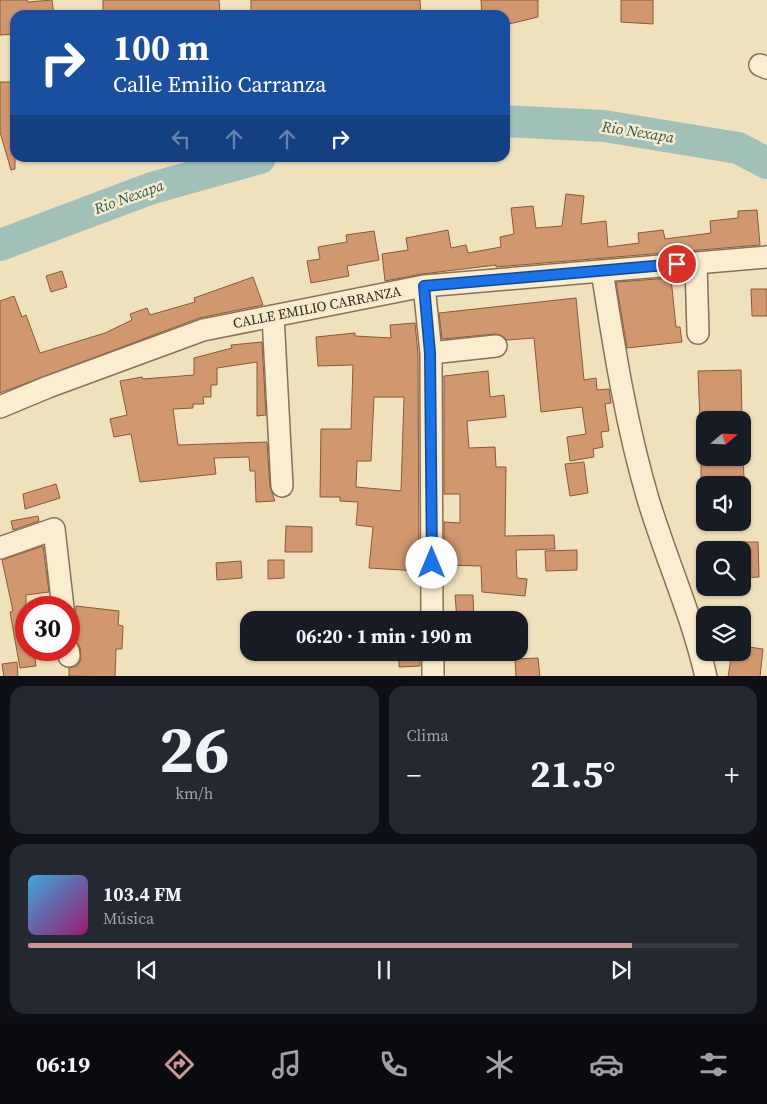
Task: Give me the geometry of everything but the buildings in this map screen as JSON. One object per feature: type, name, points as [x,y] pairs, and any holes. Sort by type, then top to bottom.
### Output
[{"type":"street","name":"CALLE EMILIO CARRANZA","points":[[0,407],[48,386],[203,330],[424,286],[767,257]]},
{"type":"street","points":[[696,263],[698,332]]},
{"type":"street","points":[[602,271],[619,376],[648,498],[698,642],[706,676]]},
{"type":"street","points":[[424,286],[430,353],[432,611]]},
{"type":"street","points":[[273,316],[282,486]]},
{"type":"street","points":[[430,353],[496,346]]},
{"type":"street","points":[[0,548],[54,529],[62,596]]},
{"type":"street","points":[[433,661],[433,676]]},
{"type":"waterway","name":"Rio Nexapa","points":[[510,121],[604,126],[738,148],[767,163]]},
{"type":"waterway","name":"Rio Nexapa","points":[[0,245],[152,188],[246,162]]},
{"type":"route","points":[[432,563],[430,353],[424,286],[677,264]]}]
